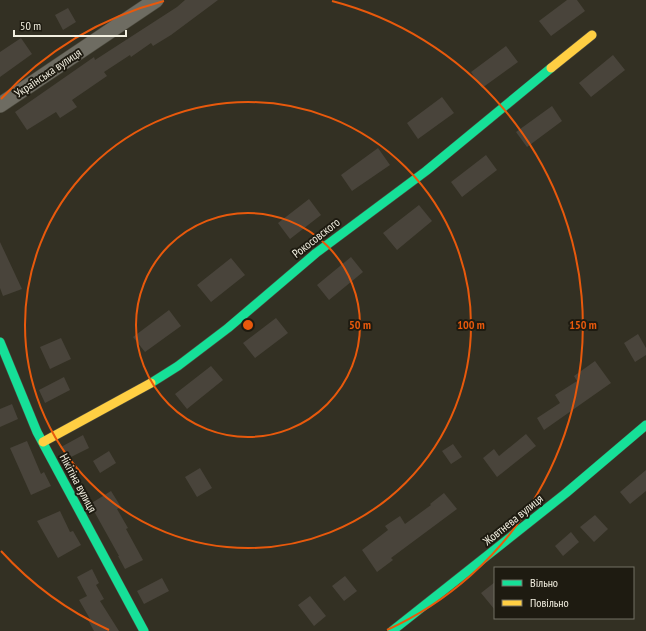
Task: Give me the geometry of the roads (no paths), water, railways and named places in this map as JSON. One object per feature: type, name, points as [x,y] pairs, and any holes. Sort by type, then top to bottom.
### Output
[{"type":"street","name":"Українська вулиця","points":[[0,105],[156,0]]},
{"type":"street","name":"Рокосовского","points":[[43,442],[129,396],[178,366],[228,328],[316,253],[426,171],[592,35]]},
{"type":"street","name":"Нікітіна вулиця","points":[[0,342],[43,442],[144,631]]},
{"type":"street","name":"Жовтнева вулиця","points":[[392,631],[566,493],[646,425]]}]
